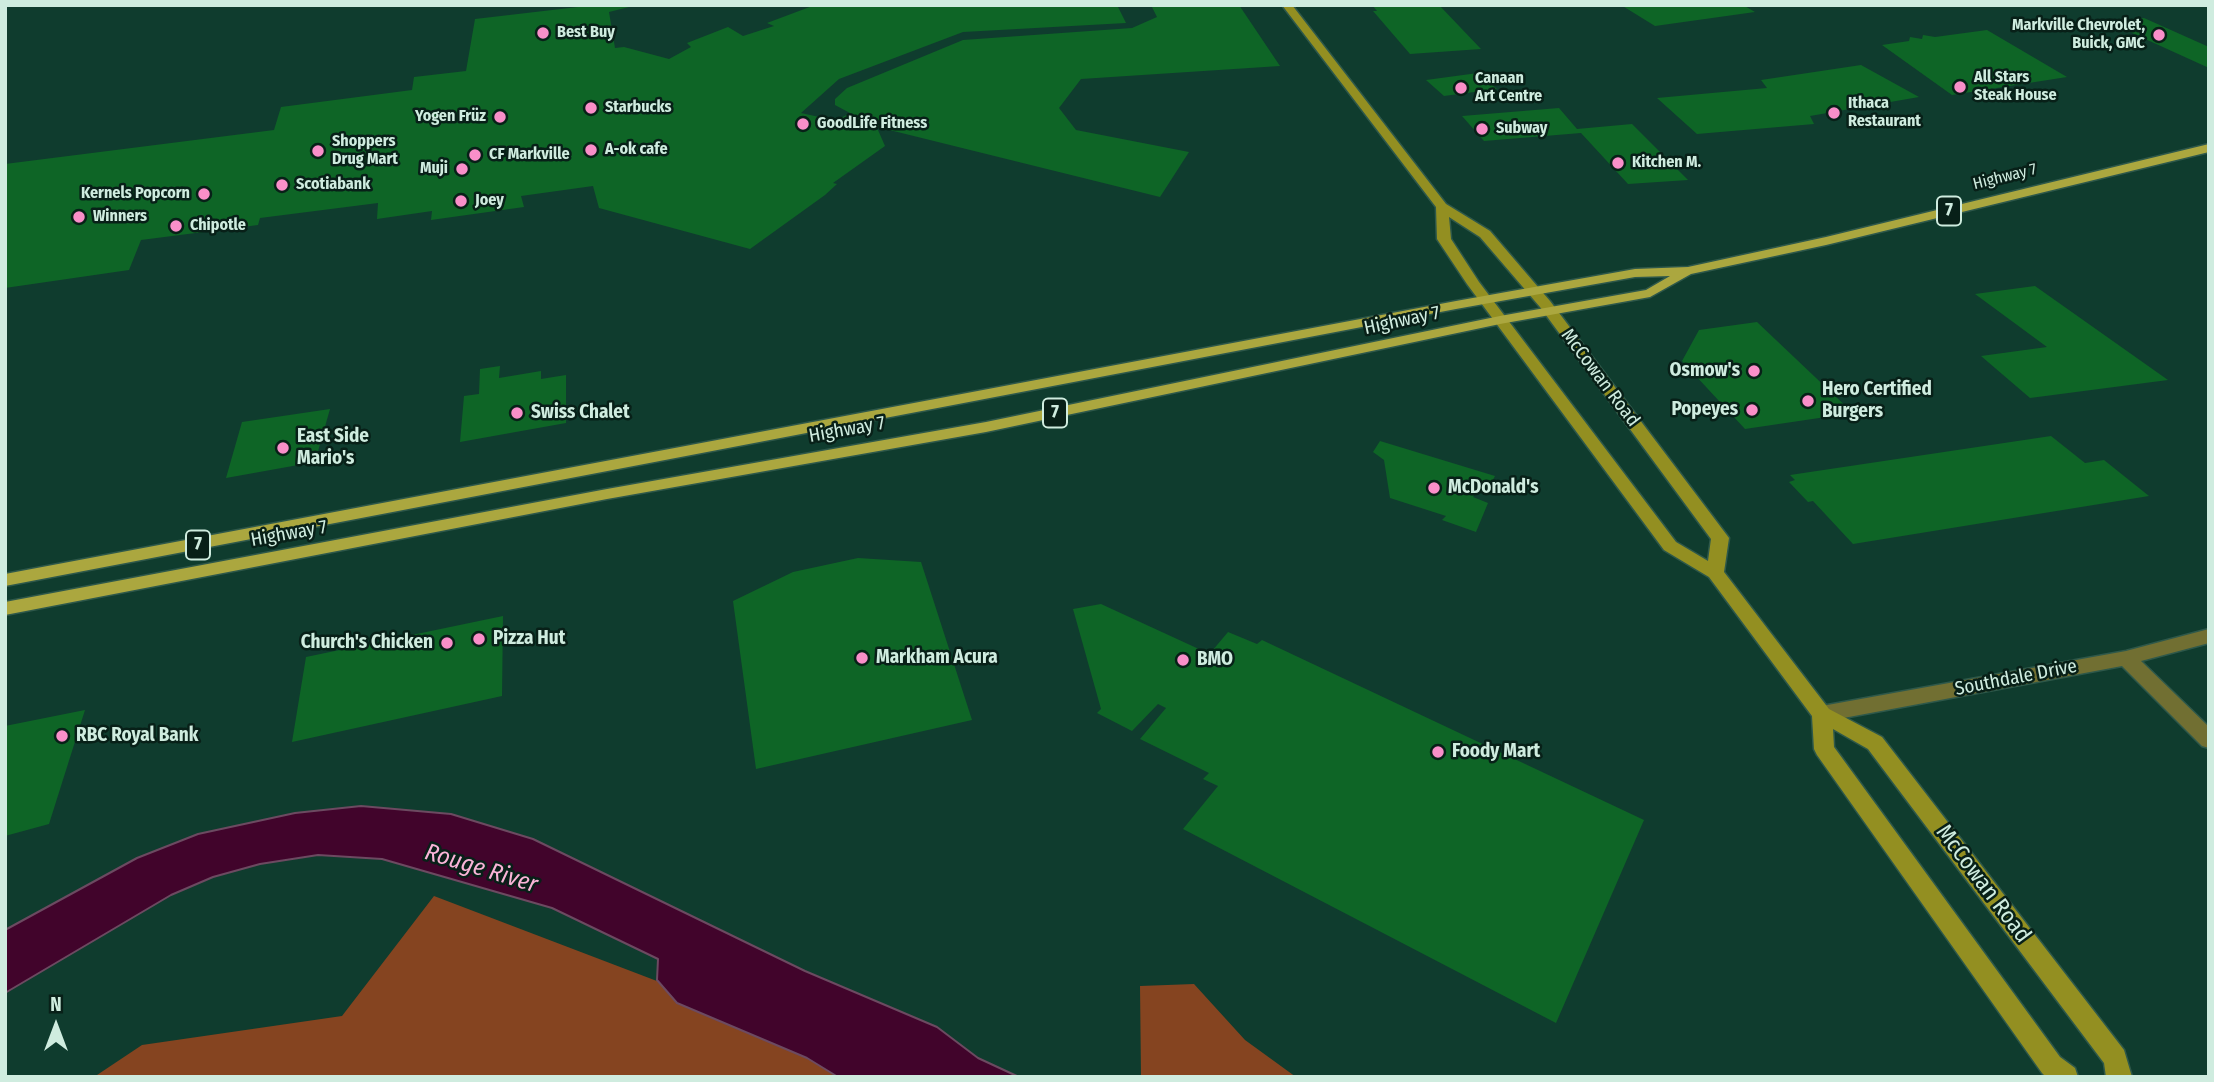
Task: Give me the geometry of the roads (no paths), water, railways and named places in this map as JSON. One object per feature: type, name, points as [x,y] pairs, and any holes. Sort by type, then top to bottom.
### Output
[{"type":"main road","name":"McCowan Road","points":[[1287,5],[1442,207],[1485,234],[1550,312],[1720,538],[1715,573]]},
{"type":"main road","name":"Highway 7","points":[[5,580],[1533,291],[1635,273],[1688,271],[1826,241],[2209,149]]},
{"type":"main road","name":"McCowan Road","points":[[1442,207],[1444,239],[1485,300],[1670,546],[1715,573],[1822,714],[1875,743],[2115,1058],[2119,1077]]},
{"type":"main road","name":"Highway 7","points":[[5,609],[607,494],[986,427],[1500,320],[1650,293],[1688,271]]},
{"type":"main road","points":[[1822,714],[1824,749],[2051,1065],[2066,1077]]},
{"type":"street","name":"Southdale Drive","points":[[1822,714],[2126,658],[2209,636]]},
{"type":"street","points":[[2126,658],[2209,740]]},
{"type":"water","name":"Rouge River","points":[[361,806],[451,814],[533,839],[805,971],[937,1027],[978,1058],[1019,1077],[838,1077],[807,1058],[677,1003],[657,980],[658,959],[552,908],[382,859],[318,855],[260,864],[213,877],[171,895],[5,993],[5,930],[137,858],[198,834],[295,813]]},
{"type":"place","name":"Best Buy","points":[[543,33]]},
{"type":"place","name":"Markville Chevrolet, Buick, GMC","points":[[2159,35]]},
{"type":"place","name":"All Stars Steak House","points":[[1960,87]]},
{"type":"place","name":"Canaan Art Centre","points":[[1461,88]]},
{"type":"place","name":"Starbucks","points":[[591,108]]},
{"type":"place","name":"Ithaca Restaurant","points":[[1834,113]]},
{"type":"place","name":"Yogen Früz","points":[[500,117]]},
{"type":"place","name":"GoodLife Fitness","points":[[803,124]]},
{"type":"place","name":"Subway","points":[[1482,129]]},
{"type":"place","name":"A-ok cafe","points":[[591,150]]},
{"type":"place","name":"Shoppers Drug Mart","points":[[318,151]]},
{"type":"place","name":"CF Markville","points":[[475,155]]},
{"type":"place","name":"Kitchen M.","points":[[1618,163]]},
{"type":"place","name":"Muji","points":[[462,169]]},
{"type":"place","name":"Scotiabank","points":[[282,185]]},
{"type":"place","name":"Kernels Popcorn","points":[[204,194]]},
{"type":"place","name":"Joey","points":[[461,201]]},
{"type":"place","name":"Winners","points":[[79,217]]},
{"type":"place","name":"Chipotle","points":[[176,226]]},
{"type":"place","name":"Osmow's","points":[[1754,371]]},
{"type":"place","name":"Hero Certified Burgers","points":[[1808,401]]},
{"type":"place","name":"Popeyes","points":[[1752,410]]},
{"type":"place","name":"Swiss Chalet","points":[[517,413]]},
{"type":"place","name":"East Side Mario's","points":[[283,448]]},
{"type":"place","name":"McDonald's","points":[[1434,488]]},
{"type":"place","name":"Pizza Hut","points":[[479,639]]},
{"type":"place","name":"Church's Chicken","points":[[447,643]]},
{"type":"place","name":"Markham Acura","points":[[862,658]]},
{"type":"place","name":"BMO","points":[[1183,660]]},
{"type":"place","name":"RBC Royal Bank","points":[[62,736]]},
{"type":"place","name":"Foody Mart","points":[[1438,752]]}]
